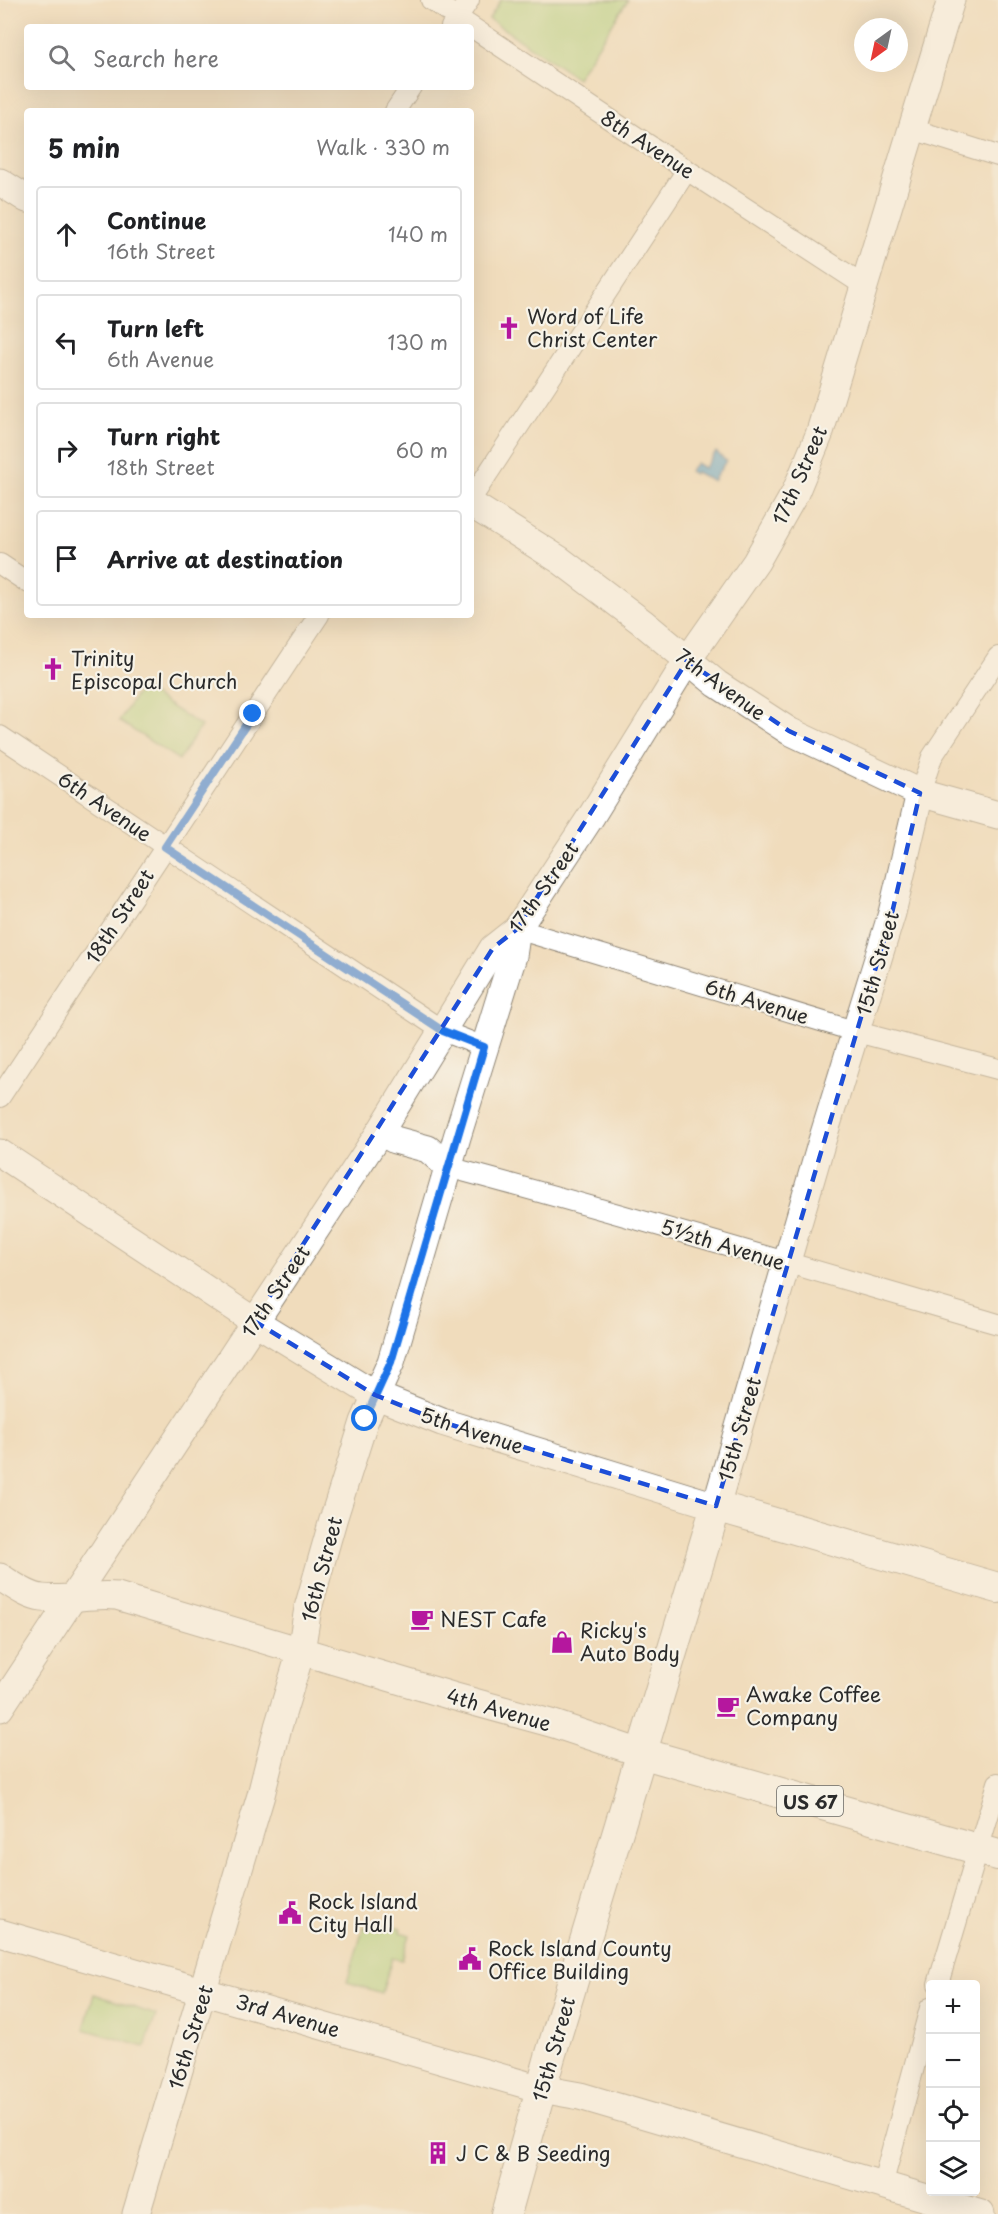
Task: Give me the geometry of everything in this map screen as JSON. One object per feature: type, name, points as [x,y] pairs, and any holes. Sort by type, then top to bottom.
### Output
[{"type":"main road","name":"5th Avenue","points":[[716,1506],[998,1588]]},
{"type":"main road","name":"15th Street","points":[[506,2214],[541,2089],[716,1506]]},
{"type":"main road","name":"4th Avenue","points":[[641,1753],[988,1852]]},
{"type":"street","name":"8th Avenue","points":[[431,0],[454,22]]},
{"type":"street","points":[[454,22],[469,0]]},
{"type":"street","name":"17th Street","points":[[0,1708],[380,1132],[493,948],[517,929],[592,815],[687,661],[756,562],[795,493],[819,435],[951,0]]},
{"type":"street","name":"8th Avenue","points":[[474,35],[865,286]]},
{"type":"street","points":[[397,108],[409,90]]},
{"type":"street","points":[[912,129],[998,156]]},
{"type":"street","points":[[474,494],[687,170]]},
{"type":"street","points":[[0,182],[24,197]]},
{"type":"street","name":"7th Avenue","points":[[474,506],[560,560],[642,622],[717,684],[789,731],[920,793],[998,815]]},
{"type":"street","points":[[0,564],[24,580]]},
{"type":"street","name":"18th Street","points":[[0,1097],[317,618]]},
{"type":"street","name":"15th Street","points":[[716,1506],[821,1144],[892,913],[920,793],[932,757],[998,657]]},
{"type":"street","name":"6th Avenue","points":[[0,736],[443,1031],[484,1047]]},
{"type":"street","name":"6th Avenue","points":[[517,929],[857,1032],[998,1070]]},
{"type":"street","name":"16th Street","points":[[136,2214],[204,1991],[301,1651],[308,1608],[333,1520],[364,1422],[391,1362],[513,956],[517,929]]},
{"type":"street","points":[[380,1132],[395,1140],[428,1149],[448,1167]]},
{"type":"street","name":"5th Avenue","points":[[0,1153],[254,1321],[375,1395],[442,1422],[716,1506]]},
{"type":"street","name":"5½th Avenue","points":[[448,1167],[731,1245],[998,1324]]},
{"type":"street","name":"4th Avenue","points":[[0,1577],[29,1594],[41,1598],[103,1594],[117,1596],[452,1696],[554,1724],[641,1753]]},
{"type":"street","points":[[940,1980],[988,1852],[998,1783]]},
{"type":"street","name":"3rd Avenue","points":[[0,1933],[541,2089],[580,2096],[981,2214]]},
{"type":"street","points":[[882,2186],[926,2023]]},
{"type":"highlighted area","points":[[687,661],[789,731],[920,793],[892,913],[716,1506],[442,1422],[375,1395],[254,1321],[493,948],[517,929]]},
{"type":"green space","points":[[501,0],[628,0],[577,78],[489,19]]},
{"type":"green space","points":[[141,687],[201,726],[179,760],[119,721]]},
{"type":"green space","points":[[386,1924],[401,1928],[400,1932],[410,1935],[402,1960],[392,1958],[382,1993],[347,1982],[364,1926],[383,1932]]},
{"type":"green space","points":[[94,1994],[156,2015],[145,2047],[84,2029]]},
{"type":"water","points":[[716,452],[726,461],[713,481],[689,471],[696,463],[704,468]]},
{"type":"place","name":"Word of Life Christ Center","points":[[509,328]]},
{"type":"place","name":"Trinity Episcopal Church","points":[[53,669]]},
{"type":"place","name":"NEST Cafe","points":[[422,1619]]},
{"type":"place","name":"Ricky's Auto Body","points":[[562,1642]]},
{"type":"place","name":"Awake Coffee Company","points":[[728,1706]]},
{"type":"place","name":"Rock Island City Hall","points":[[290,1913]]},
{"type":"place","name":"Rock Island County Office Building","points":[[470,1959]]},
{"type":"place","name":"J C & B Seeding","points":[[438,2153]]},
{"type":"route","points":[[253,714],[165,847],[443,1031],[484,1047],[391,1362],[365,1419]]}]
